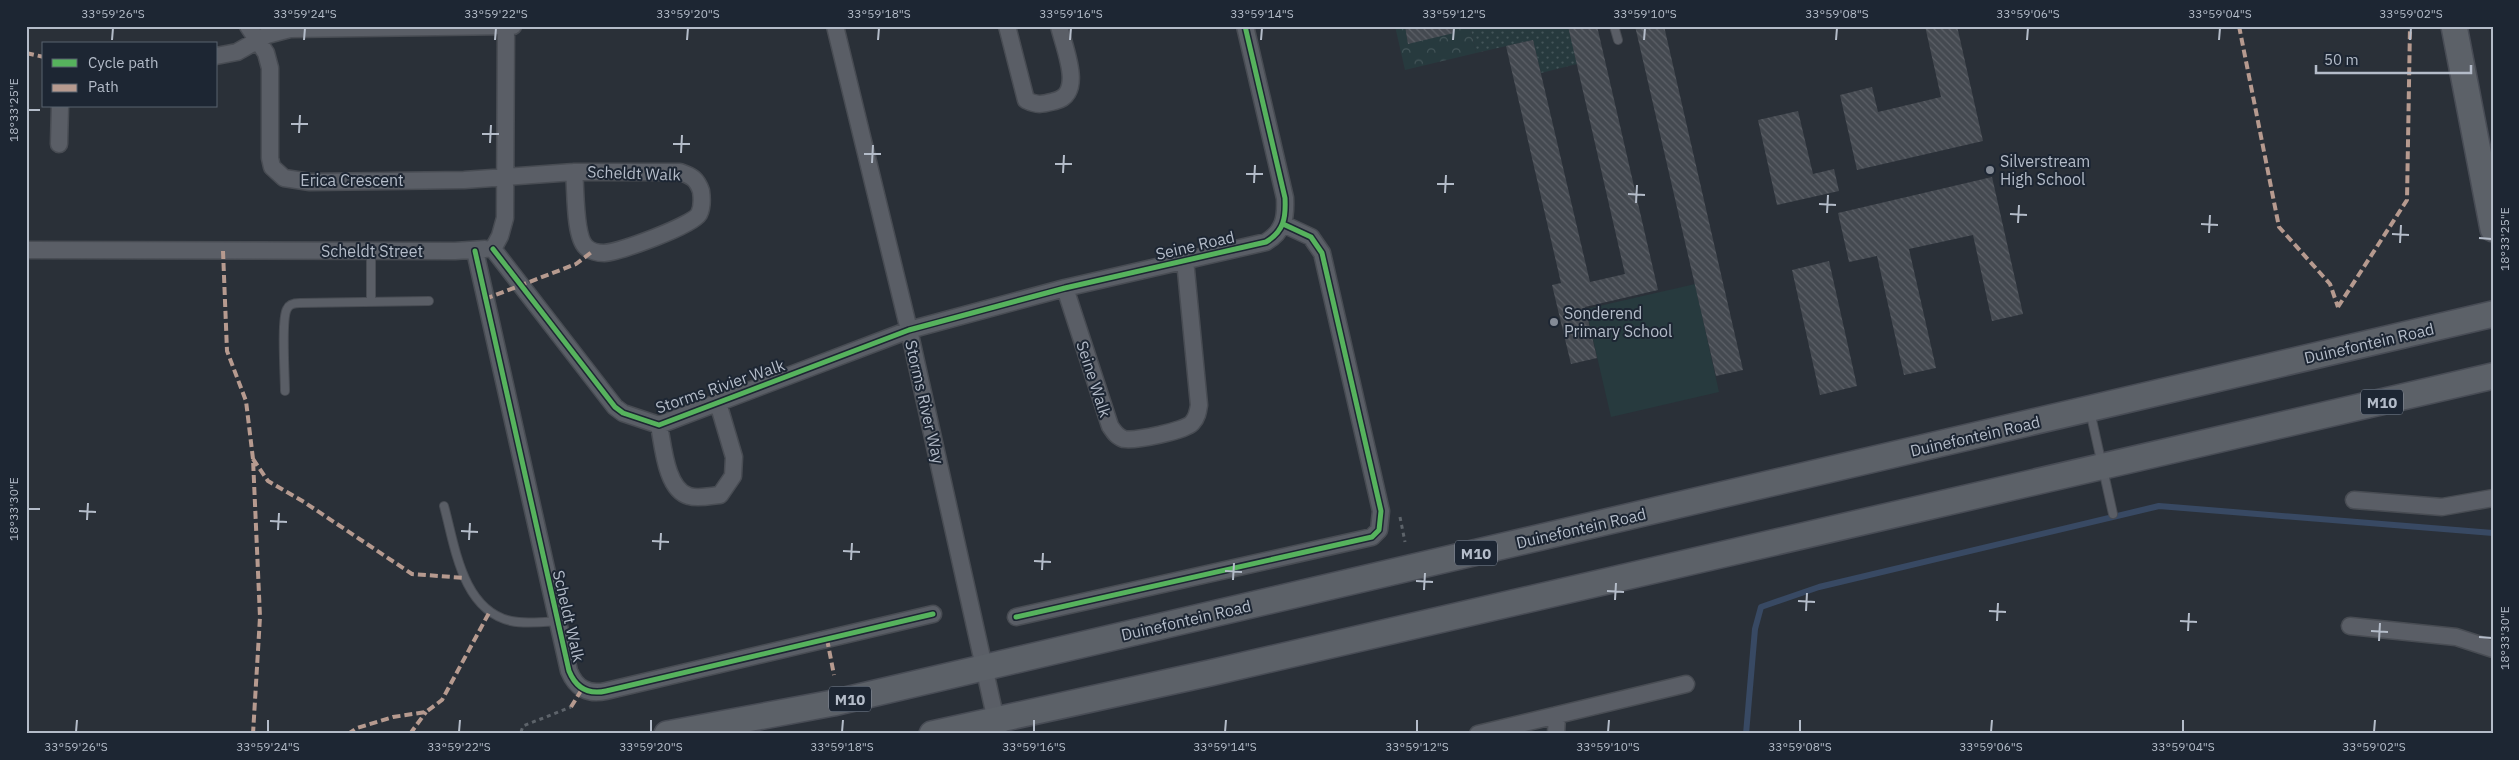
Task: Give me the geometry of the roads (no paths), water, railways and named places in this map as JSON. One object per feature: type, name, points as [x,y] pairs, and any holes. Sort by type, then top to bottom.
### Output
[{"type":"main road","points":[[2454,26],[2493,229]]},
{"type":"main road","name":"Duinefontein Road","points":[[667,734],[833,703],[2090,410],[2493,314]]},
{"type":"main road","name":"M10","points":[[932,734],[997,727],[2493,376]]},
{"type":"street","name":"Storms River Way","points":[[835,26],[909,330],[997,727]]},
{"type":"street","points":[[1007,26],[1021,88],[1026,100],[1037,106],[1064,99],[1070,93],[1072,83],[1059,26]]},
{"type":"street","points":[[1016,617],[1372,537],[1379,530],[1381,511],[1322,253],[1311,237],[1283,224],[1284,198],[1245,26]]},
{"type":"street","points":[[218,56],[237,52],[253,33],[290,29],[508,27],[505,218],[500,236],[492,248]]},
{"type":"street","name":"Erica Crescent","points":[[253,33],[266,53],[270,68],[270,158],[272,167],[284,178],[310,182],[464,180],[505,177]]},
{"type":"street","points":[[59,144],[60,108]]},
{"type":"street","name":"Scheldt Walk","points":[[505,177],[574,172],[680,172],[693,176],[698,183],[701,206],[698,215],[690,222],[673,230],[614,251],[603,253],[593,251],[585,246],[580,237],[574,172]]},
{"type":"street","name":"Seine Road","points":[[909,330],[1065,288],[1266,242],[1276,236],[1283,224]]},
{"type":"street","name":"Storms Rivier Walk","points":[[492,248],[615,407],[624,413],[659,425],[909,330]]},
{"type":"street","name":"Scheldt Street","points":[[26,250],[371,251],[475,250],[492,248]]},
{"type":"street","name":"Scheldt Walk","points":[[475,250],[569,672],[574,682],[582,689],[598,693],[933,614]]},
{"type":"street","name":"Seine Walk","points":[[1065,288],[1110,426],[1116,435],[1125,439],[1136,438],[1185,428],[1197,415],[1199,405],[1186,260]]},
{"type":"street","name":"Storms Rivier Walk","points":[[659,425],[672,484],[680,493],[690,497],[720,495],[733,476],[734,457],[718,403]]},
{"type":"street","points":[[2354,500],[2442,507],[2493,498]]},
{"type":"street","points":[[2350,626],[2456,638],[2493,649]]},
{"type":"street","points":[[1478,734],[1686,684]]},
{"type":"street","points":[[1556,734],[1557,715]]},
{"type":"lane","points":[[1614,26],[1618,40]]},
{"type":"lane","points":[[371,251],[371,301]]},
{"type":"lane","points":[[285,391],[285,322],[286,310],[289,306],[300,302],[429,302]]},
{"type":"lane","points":[[2090,410],[2113,514]]},
{"type":"lane","points":[[444,506],[462,570],[475,598],[490,611],[510,621],[558,621]]},
{"type":"waterway","points":[[1746,734],[1755,629],[1761,607],[1819,587],[2159,506],[2493,533]]},
{"type":"place","name":"Silverstream High School","points":[[1990,170]]},
{"type":"place","name":"Sonderend Primary School","points":[[1554,322]]}]
